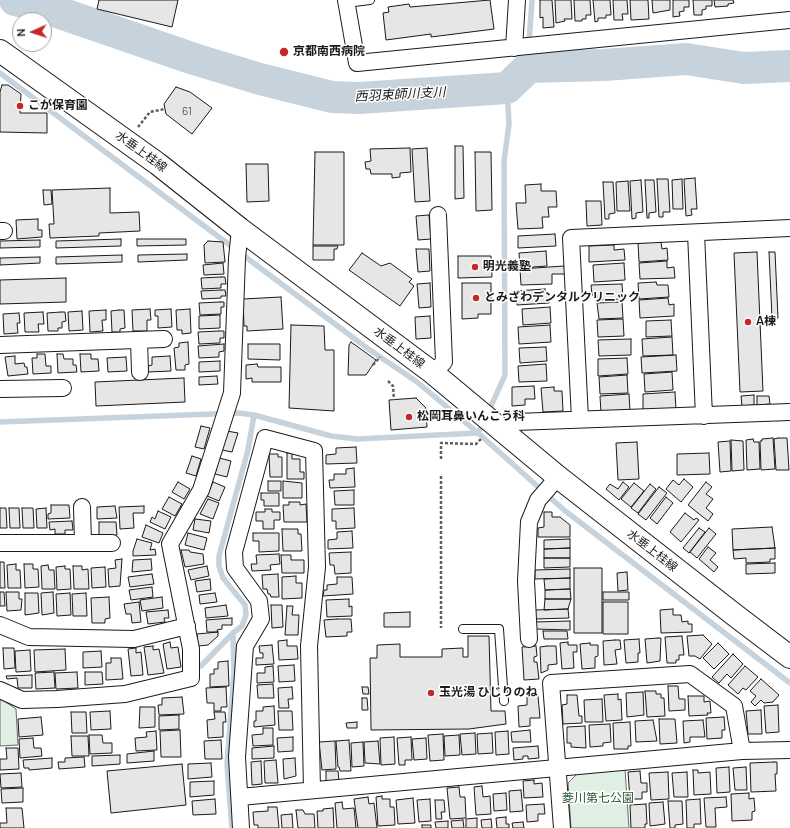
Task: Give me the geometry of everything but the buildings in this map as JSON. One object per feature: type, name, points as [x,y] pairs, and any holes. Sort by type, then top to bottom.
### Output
[{"type":"main road","name":"水垂上桂線","points":[[0,51],[158,164],[239,245],[433,373],[491,421],[548,488],[730,612],[790,657]]},
{"type":"street","points":[[517,0],[523,47]]},
{"type":"street","points":[[346,2],[357,63],[790,20]]},
{"type":"street","points":[[433,373],[444,362],[438,215]]},
{"type":"street","points":[[580,420],[571,238],[790,228]]},
{"type":"street","points":[[696,233],[704,416]]},
{"type":"street","points":[[0,690],[22,700],[57,699],[125,694],[191,678],[191,649],[170,544],[200,490],[232,393],[239,245]]},
{"type":"street","points":[[0,345],[164,339]]},
{"type":"street","points":[[139,340],[140,372]]},
{"type":"street","points":[[0,389],[63,388]]},
{"type":"street","points":[[491,421],[515,422],[790,412]]},
{"type":"street","points":[[241,828],[237,757],[245,646],[261,619],[259,601],[235,568],[234,552],[266,438],[314,451],[317,567],[309,646],[312,790]]},
{"type":"street","points":[[529,639],[526,581],[529,522],[548,488]]},
{"type":"street","points":[[82,507],[82,543]]},
{"type":"street","points":[[0,543],[112,543]]},
{"type":"street","points":[[0,625],[29,637],[134,639],[187,626]]},
{"type":"street","points":[[562,828],[559,767],[551,683],[690,674],[734,706],[742,751]]},
{"type":"street","points":[[240,797],[742,751],[790,750]]},
{"type":"lane","points":[[346,2],[370,0]]},
{"type":"lane","points":[[463,629],[499,629],[504,701]]},
{"type":"path","points":[[137,128],[150,112],[165,109]]},
{"type":"path","points":[[373,365],[377,362]]},
{"type":"path","points":[[388,381],[393,386],[394,400]]},
{"type":"path","points":[[441,459],[441,443],[478,443]]},
{"type":"path","points":[[441,476],[441,628]]},
{"type":"green space","points":[[0,698],[16,709],[18,745],[0,746]]},
{"type":"green space","name":"菱川第七公園","points":[[625,769],[629,828],[571,828],[568,783],[579,772]]},
{"type":"waterway","name":"西羽束師川支川","points":[[15,0],[43,7],[194,59],[260,79],[332,97],[359,98],[507,88],[529,67],[604,65],[686,59],[744,68],[790,66]]},
{"type":"waterway","points":[[529,67],[528,58],[532,0]]},
{"type":"waterway","points":[[0,73],[367,348],[417,382],[478,433],[484,421]]},
{"type":"waterway","points":[[488,413],[505,375],[504,161],[509,124],[507,88]]},
{"type":"waterway","points":[[0,422],[239,413],[254,415],[331,436],[357,439],[478,433],[564,510],[790,683]]},
{"type":"waterway","points":[[232,828],[227,764],[234,672],[233,633],[242,626],[246,615],[245,605],[223,578],[219,566],[219,556],[248,450],[254,415]]},
{"type":"waterway","points":[[201,666],[233,633]]},
{"type":"place","name":"京都南西病院","points":[[284,52]]},
{"type":"place","name":"こが保育園","points":[[20,106]]},
{"type":"place","name":"明光義塾","points":[[475,267]]},
{"type":"place","name":"とみざわデンタルクリニック","points":[[476,298]]},
{"type":"place","name":"A棟","points":[[748,322]]},
{"type":"place","name":"松岡耳鼻いんこう科","points":[[409,417]]},
{"type":"place","name":"玉光湯 ひじりのね","points":[[431,693]]}]
